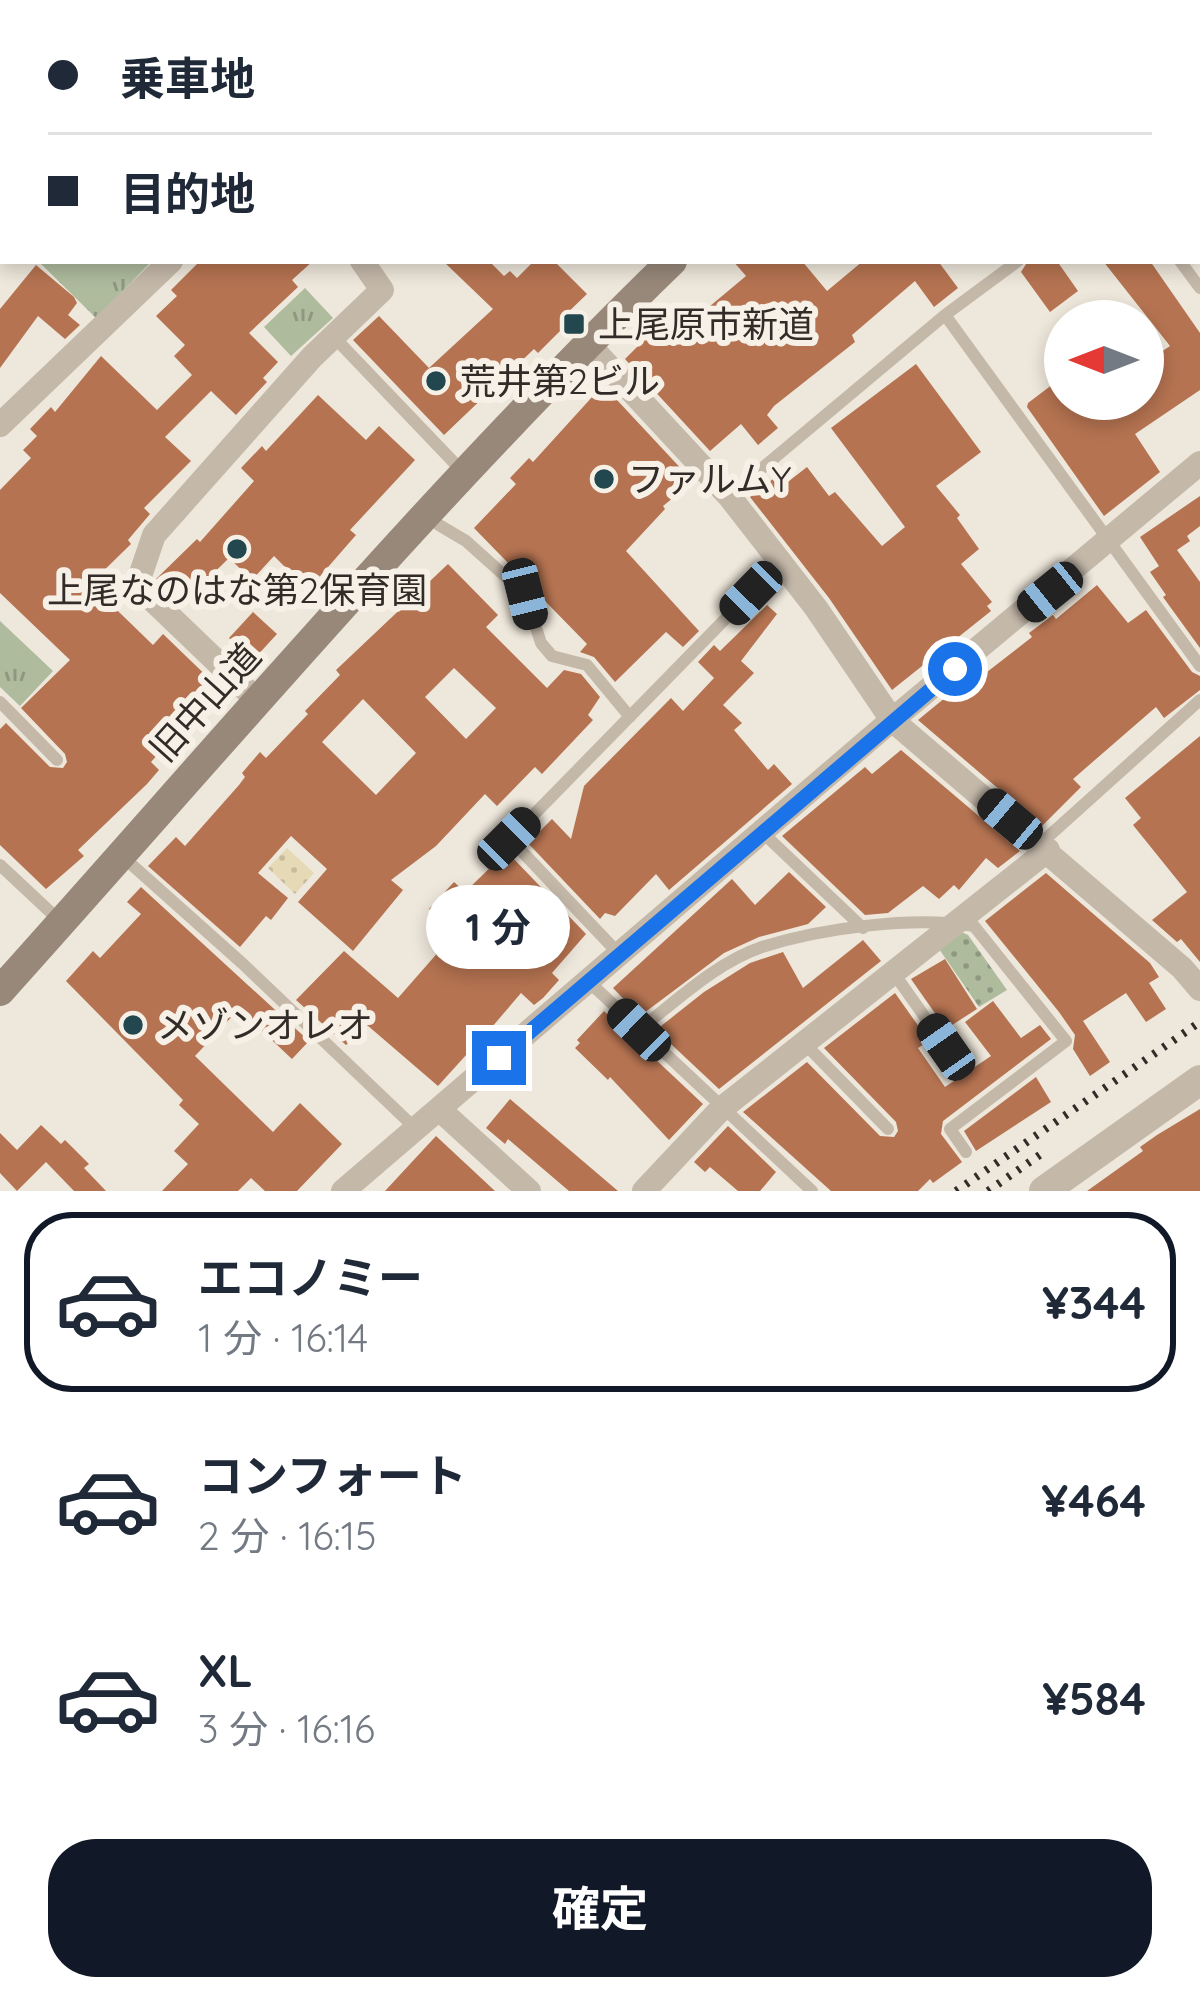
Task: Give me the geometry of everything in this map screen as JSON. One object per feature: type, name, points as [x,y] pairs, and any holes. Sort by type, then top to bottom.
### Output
[{"type":"main road","name":"旧中山道","points":[[0,991],[464,473],[669,264]]},
{"type":"street","points":[[0,425],[168,264]]},
{"type":"street","points":[[257,701],[137,585],[154,535],[334,336],[382,290],[364,264]]},
{"type":"street","points":[[587,344],[729,496],[892,720],[1044,847],[1200,989]]},
{"type":"street","points":[[343,1191],[1200,463]]},
{"type":"street","points":[[644,1191],[721,1108],[1044,847]]},
{"type":"street","points":[[1044,1191],[1200,1080]]},
{"type":"street","points":[[440,1108],[529,1191]]},
{"type":"lane","points":[[729,496],[945,315],[1014,264]]},
{"type":"lane","points":[[945,315],[1200,666]]},
{"type":"lane","points":[[334,336],[464,473]]},
{"type":"lane","points":[[439,525],[466,541],[525,594],[541,644],[552,656],[587,665],[630,717]]},
{"type":"lane","points":[[619,954],[509,839],[781,562]]},
{"type":"lane","points":[[1044,847],[1200,700]]},
{"type":"lane","points":[[0,702],[57,760]]},
{"type":"lane","points":[[762,832],[863,928]]},
{"type":"lane","points":[[122,855],[416,1129]]},
{"type":"lane","points":[[0,865],[62,922]]},
{"type":"lane","points":[[639,1030],[702,981],[763,947],[842,929],[955,922],[974,926],[1066,1041],[950,1129],[966,1152]]},
{"type":"lane","points":[[893,972],[946,1047]]},
{"type":"lane","points":[[588,981],[812,1191]]},
{"type":"lane","points":[[803,1043],[889,1129]]},
{"type":"green space","points":[[41,264],[149,264],[96,318]]},
{"type":"green space","points":[[305,288],[333,318],[291,356],[264,327]]},
{"type":"green space","points":[[0,621],[53,671],[20,706],[0,687]]},
{"type":"green space","points":[[957,930],[968,935],[1007,990],[979,1007],[937,946]]},
{"type":"sand","points":[[287,848],[314,873],[295,894],[268,868]]},
{"type":"building","points":[[197,264],[310,264],[292,280],[298,287],[249,333],[278,362],[263,378],[267,382],[236,415],[211,391],[165,437],[191,461],[144,508],[150,514],[128,540],[131,544],[90,584],[153,645],[163,634],[218,687],[151,762],[159,770],[78,850],[84,856],[46,889],[0,845],[0,729],[6,723],[50,767],[63,768],[65,754],[21,708],[70,660],[0,593],[0,490],[31,458],[23,450],[37,436],[30,429],[51,407],[55,412],[101,356],[157,410],[192,375],[174,356],[185,345],[156,316],[177,296],[171,290]]},
{"type":"building","points":[[446,264],[492,264],[504,276],[510,271],[517,278],[531,264],[557,264],[587,294],[560,320],[566,325],[538,353],[534,349],[444,435],[353,340],[379,316],[429,368],[493,309]]},
{"type":"building","points":[[736,264],[804,264],[827,291],[859,264],[940,264],[958,288],[934,307],[915,281],[852,335],[855,342],[774,406],[767,415],[778,428],[758,445],[741,424],[710,451],[625,359],[647,337],[641,331],[662,313],[679,332],[746,276]]},
{"type":"building","points":[[1026,264],[1059,264],[1078,291],[1066,300],[1044,300],[1044,304],[1021,272]]},
{"type":"building","points":[[1105,264],[1152,264],[1200,333],[1200,390],[1164,414],[1164,350],[1170,346],[1164,338],[1164,300],[1134,300]]},
{"type":"building","points":[[36,265],[74,297],[77,303],[68,315],[80,325],[65,339],[38,316],[0,368],[0,309]]},
{"type":"building","points":[[916,364],[981,452],[936,486],[979,549],[961,564],[992,602],[987,606],[991,611],[892,690],[829,598],[750,497],[773,479],[780,488],[807,467],[829,496],[835,492],[882,546],[905,527],[831,428]]},
{"type":"building","points":[[603,385],[687,475],[690,484],[663,506],[626,551],[699,631],[683,647],[666,632],[615,682],[594,657],[580,652],[587,644],[474,528],[516,484],[510,478],[529,458],[533,462]]},
{"type":"building","points":[[1044,391],[1044,420],[1156,420],[1135,434],[1160,472],[1104,516],[1028,403]]},
{"type":"building","points":[[318,395],[366,440],[379,426],[415,460],[350,530],[356,535],[308,590],[274,556],[252,580],[229,558],[181,605],[156,579],[197,539],[200,542],[254,481],[241,468],[262,446],[266,451]]},
{"type":"building","points":[[1200,496],[1200,526],[1177,550],[1200,582],[1200,648],[1163,597],[1150,572],[1159,566],[1140,537]]},
{"type":"building","points":[[448,564],[498,615],[486,627],[547,688],[564,670],[581,674],[600,697],[588,715],[593,720],[542,774],[535,767],[497,806],[485,794],[436,846],[391,880],[403,890],[353,951],[298,902],[327,869],[291,836],[258,873],[288,898],[240,947],[148,866],[176,837],[185,846],[239,785],[245,777],[242,773],[260,752],[266,758],[308,714],[305,711],[340,675],[336,670]],"holes":[[[454,668],[496,708],[466,739],[425,697]],[[363,699],[416,753],[376,795],[322,742]]]},
{"type":"building","points":[[1097,585],[1128,623],[1146,610],[1192,672],[1200,676],[1200,690],[1164,718],[1156,707],[1073,779],[1081,787],[1042,826],[918,720]]},
{"type":"building","points":[[767,605],[777,614],[741,661],[754,673],[723,705],[742,723],[734,730],[768,770],[774,764],[792,784],[669,890],[656,874],[615,916],[605,913],[600,919],[525,840],[529,842],[552,819],[571,839],[584,786],[671,698],[683,711],[714,678],[698,662],[714,645],[720,651]]},
{"type":"building","points":[[253,612],[277,634],[253,660],[229,638]]},
{"type":"building","points":[[1200,736],[1200,962],[1181,939],[1177,942],[1152,920],[1187,892],[1133,825],[1141,818],[1125,798]]},
{"type":"building","points":[[901,750],[1020,851],[998,868],[986,858],[959,890],[954,885],[939,899],[923,886],[888,913],[865,915],[782,836],[865,767],[872,774]]},
{"type":"building","points":[[510,855],[586,934],[552,973],[559,980],[543,998],[534,1005],[521,993],[486,1034],[493,1040],[472,1059],[467,1054],[438,1086],[367,1025],[346,1045],[296,1000],[344,951],[398,998],[455,933],[429,909],[454,882],[465,892]]},
{"type":"building","points":[[789,872],[826,907],[808,924],[759,937],[724,953],[640,1016],[613,988],[732,879],[755,905]]},
{"type":"building","points":[[1046,873],[1150,963],[1159,977],[1149,983],[1166,1009],[1146,1022],[1126,993],[1083,1021],[1110,1062],[1090,1076],[1073,1049],[1075,1035],[985,921]]},
{"type":"building","points":[[141,887],[309,1041],[292,1059],[239,1009],[195,1056],[273,1132],[300,1103],[342,1144],[297,1191],[265,1191],[251,1178],[238,1191],[162,1191],[188,1164],[174,1151],[199,1124],[179,1105],[183,1100],[66,981],[93,951],[100,958],[141,914],[127,902]]},
{"type":"building","points":[[863,940],[881,961],[719,1089],[656,1030],[750,963],[783,952],[803,988]]},
{"type":"building","points":[[945,959],[977,1009],[946,1029],[911,979]]},
{"type":"building","points":[[895,993],[929,1041],[918,1048],[945,1087],[991,1056],[965,1022],[993,1001],[1021,1038],[1040,1025],[1051,1039],[943,1121],[941,1134],[962,1162],[933,1183],[930,1179],[918,1191],[831,1191],[743,1112],[807,1062],[880,1136],[894,1137],[896,1122],[824,1048]]},
{"type":"building","points":[[604,1011],[703,1104],[669,1140],[610,1077],[608,1080],[575,1048]]},
{"type":"building","points":[[1036,1077],[1051,1102],[976,1151],[964,1131]]},
{"type":"building","points":[[510,1099],[618,1191],[569,1191],[508,1139],[505,1144],[486,1128]]},
{"type":"building","points":[[1200,1109],[1200,1191],[1087,1191],[1143,1151],[1140,1147]]},
{"type":"building","points":[[41,1125],[89,1164],[84,1168],[106,1191],[74,1191],[46,1162],[17,1191],[0,1173],[0,1133],[17,1150]]},
{"type":"building","points":[[728,1126],[776,1172],[760,1191],[738,1191],[710,1167],[705,1172],[694,1162]]},
{"type":"building","points":[[436,1136],[495,1191],[385,1191]]},
{"type":"railway","points":[[956,1191],[1200,1022]]},
{"type":"railway","points":[[988,1191],[1044,1152]]},
{"type":"place","name":"上尾原市新道","points":[[574,324]]},
{"type":"place","name":"荒井第2ビル","points":[[436,381]]},
{"type":"place","name":"ファルムY","points":[[604,479]]},
{"type":"place","name":"上尾なのはな第2保育園","points":[[237,549]]},
{"type":"place","name":"メゾンオレオ","points":[[133,1025]]},
{"type":"route","points":[[499,1058],[955,669]]}]
